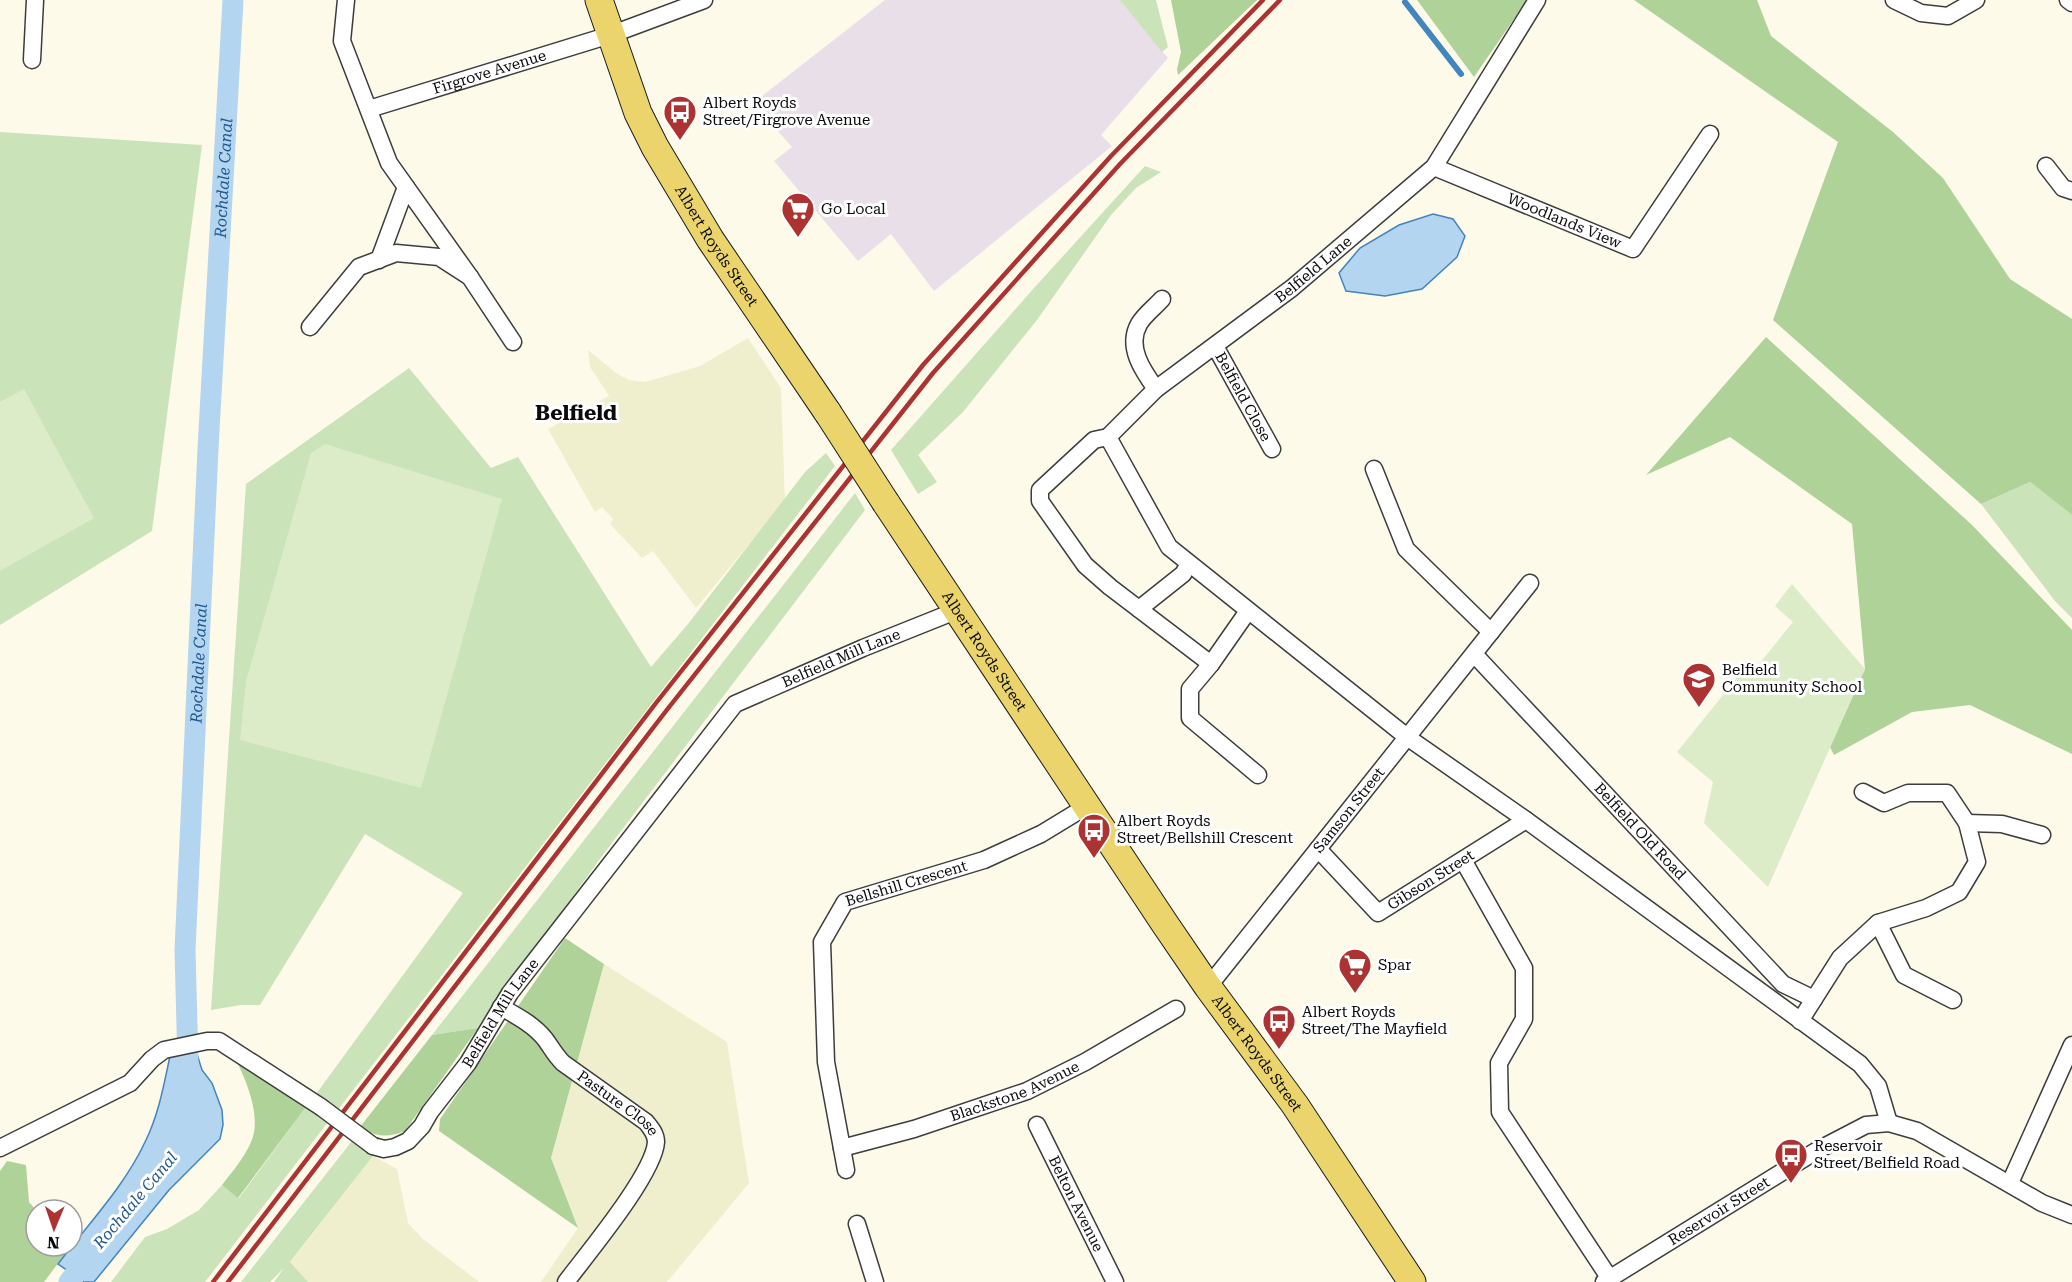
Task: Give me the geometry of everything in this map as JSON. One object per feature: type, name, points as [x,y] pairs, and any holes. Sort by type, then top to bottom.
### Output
[{"type":"main road","name":"Albert Royds Street","points":[[599,0],[638,113],[655,147],[710,239],[1208,987],[1295,1105],[1412,1282]]},
{"type":"street","points":[[32,60],[35,0]]},
{"type":"street","points":[[346,0],[342,41],[389,163],[513,342]]},
{"type":"street","name":"Firgrove Avenue","points":[[369,109],[610,35],[704,0]]},
{"type":"street","name":"Belfield Lane","points":[[1139,609],[1085,565],[1040,501],[1040,490],[1094,440],[1108,437],[1156,390],[1292,288],[1434,167],[1537,0]]},
{"type":"street","points":[[1894,0],[1921,13],[1948,16],[1976,0]]},
{"type":"street","points":[[2068,0],[2072,3]]},
{"type":"street","name":"Woodlands View","points":[[1434,167],[1633,249],[1710,134]]},
{"type":"street","points":[[2046,166],[2063,188],[2072,191]]},
{"type":"street","points":[[379,260],[406,187]]},
{"type":"street","points":[[310,327],[359,267],[396,253],[439,257],[470,277]]},
{"type":"street","points":[[1156,390],[1140,367],[1134,346],[1138,325],[1162,299]]},
{"type":"street","name":"Belfield Close","points":[[1215,346],[1272,449]]},
{"type":"street","points":[[1108,437],[1169,547],[1189,564],[1407,737],[1774,999],[1800,1021],[1860,1064],[1878,1086],[1889,1123],[1917,1131],[2042,1203],[2072,1215]]},
{"type":"street","points":[[1374,470],[1406,549],[1491,632]]},
{"type":"street","points":[[1189,564],[1183,574],[1139,609],[1211,664]]},
{"type":"street","name":"Samson Street","points":[[1208,987],[1530,583]]},
{"type":"street","name":"Belfield Mill Lane","points":[[0,1148],[130,1083],[152,1059],[164,1050],[207,1041],[219,1041],[321,1107],[373,1146],[384,1149],[396,1147],[408,1140],[422,1126],[468,1063],[510,993],[735,704],[863,648],[958,610]]},
{"type":"street","points":[[1248,611],[1211,664],[1190,689],[1190,718],[1258,775]]},
{"type":"street","name":"Belfield Old Road","points":[[1474,654],[1783,984],[1814,999]]},
{"type":"street","points":[[1800,1021],[1840,958],[1878,923],[1926,908],[1959,892],[1977,862],[1967,823],[1947,793],[1908,793],[1884,803],[1863,792]]},
{"type":"street","name":"Bellshill Crescent","points":[[846,1170],[826,1062],[822,942],[845,902],[984,860],[1041,834],[1087,806]]},
{"type":"street","name":"Gibson Street","points":[[1318,849],[1378,913],[1526,820]]},
{"type":"street","points":[[1967,823],[2002,824],[2042,835]]},
{"type":"street","points":[[1463,860],[1524,968],[1524,1019],[1499,1063],[1500,1112],[1608,1281]]},
{"type":"street","points":[[1878,923],[1904,975],[1953,1000]]},
{"type":"street","name":"Pasture Close","points":[[501,1007],[533,1027],[563,1063],[646,1122],[654,1131],[656,1140],[650,1166],[566,1282]]},
{"type":"street","name":"Blackstone Avenue","points":[[842,1148],[914,1129],[1027,1092],[1085,1062],[1176,1009]]},
{"type":"street","points":[[2010,1183],[2072,1045]]},
{"type":"street","name":"Reservoir Street","points":[[1608,1281],[1816,1151],[1866,1125],[1889,1123]]},
{"type":"street","name":"Belton Avenue","points":[[1037,1125],[1115,1282]]},
{"type":"street","points":[[857,1224],[873,1281]]},
{"type":"shaded area","points":[[885,0],[1120,0],[1168,58],[1101,135],[1112,146],[934,291],[891,234],[858,261],[774,161],[792,147],[753,103]]},
{"type":"green space","points":[[1120,0],[1156,0],[1168,47],[1162,52]]},
{"type":"green space","points":[[1171,0],[1257,0],[1178,75],[1181,52]]},
{"type":"green space","points":[[1417,0],[1527,0],[1474,77]]},
{"type":"green space","points":[[1634,0],[1757,0],[1771,36],[1893,132],[1943,178],[2010,279],[2072,319],[2072,515],[2030,482],[1981,504],[1773,320],[1838,142]]},
{"type":"green space","points":[[0,132],[202,145],[152,531],[0,625]]},
{"type":"green space","points":[[1145,166],[1161,172],[1136,188],[1111,215],[1037,320],[963,412],[918,455],[937,482],[918,494],[891,450]]},
{"type":"green space","points":[[1766,337],[1972,525],[2072,630],[2072,754],[1970,705],[1912,712],[1834,755],[1830,747],[1865,669],[1852,524],[1730,437],[1646,475]]},
{"type":"green space","points":[[748,338],[781,388],[785,501],[696,608],[653,551],[642,558],[610,524],[613,519],[602,507],[595,512],[548,429],[609,396],[590,367],[588,350],[616,373],[629,380],[645,382],[700,366]]},
{"type":"green space","points":[[409,368],[491,468],[518,457],[651,667],[688,624],[805,472],[826,453],[835,466],[337,1111],[316,1094],[463,893],[365,834],[260,1005],[241,1005],[211,1010],[246,484]]},
{"type":"green space","points":[[24,389],[94,518],[0,571],[0,402]]},
{"type":"green space","points":[[325,444],[502,499],[421,788],[240,740],[246,681],[311,453]]},
{"type":"green space","points":[[2030,482],[2072,515],[2072,618],[2055,601],[1981,504]]},
{"type":"green space","points":[[855,493],[865,510],[602,856],[478,1028],[432,1035]]},
{"type":"green space","points":[[1792,584],[1865,669],[1768,887],[1704,823],[1713,782],[1677,752],[1740,674],[1747,679],[1793,622],[1775,606]]},
{"type":"green space","points":[[565,938],[604,964],[551,1158],[578,1228],[439,1131],[440,1119]]},
{"type":"green space","points":[[604,964],[727,1042],[749,1183],[667,1282],[541,1282],[578,1228],[551,1158]]},
{"type":"green space","points":[[478,1028],[405,1131],[393,1135],[382,1135],[371,1133],[360,1127],[432,1035]]},
{"type":"green space","points":[[236,1060],[306,1107],[238,1198],[222,1185],[248,1148],[255,1122],[252,1100]]},
{"type":"green space","points":[[306,1107],[328,1122],[205,1282],[111,1282],[145,1237],[167,1229],[199,1210],[222,1185],[239,1198]]},
{"type":"green space","points":[[352,1141],[373,1156],[290,1262],[308,1282],[274,1282],[284,1268],[270,1282],[241,1282]]},
{"type":"green space","points":[[373,1156],[397,1169],[408,1223],[423,1239],[479,1282],[308,1282],[290,1263]]},
{"type":"green space","points":[[7,1161],[26,1165],[29,1198],[24,1198],[24,1258],[62,1258],[44,1282],[0,1282],[0,1171]]},
{"type":"water","points":[[1433,214],[1453,219],[1465,236],[1457,257],[1422,289],[1385,296],[1346,291],[1339,273],[1360,248],[1399,225]]},
{"type":"water","points":[[196,1051],[202,1070],[212,1083],[222,1110],[223,1125],[220,1139],[169,1190],[94,1282],[84,1282],[58,1264],[63,1258],[84,1258],[84,1231],[128,1173],[146,1140],[161,1098],[170,1056]]},
{"type":"waterway","name":"Rochdale Canal","points":[[188,1065],[185,950],[208,449],[233,0]]},
{"type":"waterway","points":[[1405,2],[1461,74]]},
{"type":"waterway","name":"Rochdale Canal","points":[[69,1282],[91,1254]]},
{"type":"railway","points":[[213,1282],[656,703],[923,365],[1111,156],[1263,0]]},
{"type":"railway","points":[[228,1282],[666,711],[933,373],[1120,164],[1280,0]]},
{"type":"place","name":"Albert Royds Street/Firgrove Avenue","points":[[680,141]]},
{"type":"place","name":"Go Local","points":[[798,238]]},
{"type":"place","name":"Belfield Community School","points":[[1699,708]]},
{"type":"place","name":"Albert Royds Street/Bellshill Crescent","points":[[1094,859]]},
{"type":"place","name":"Spar","points":[[1355,994]]},
{"type":"place","name":"Albert Royds Street/The Mayfield","points":[[1279,1050]]},
{"type":"place","name":"Reservoir Street/Belfield Road","points":[[1791,1184]]},
{"type":"district","name":"Belfield","points":[[576,413]]}]
